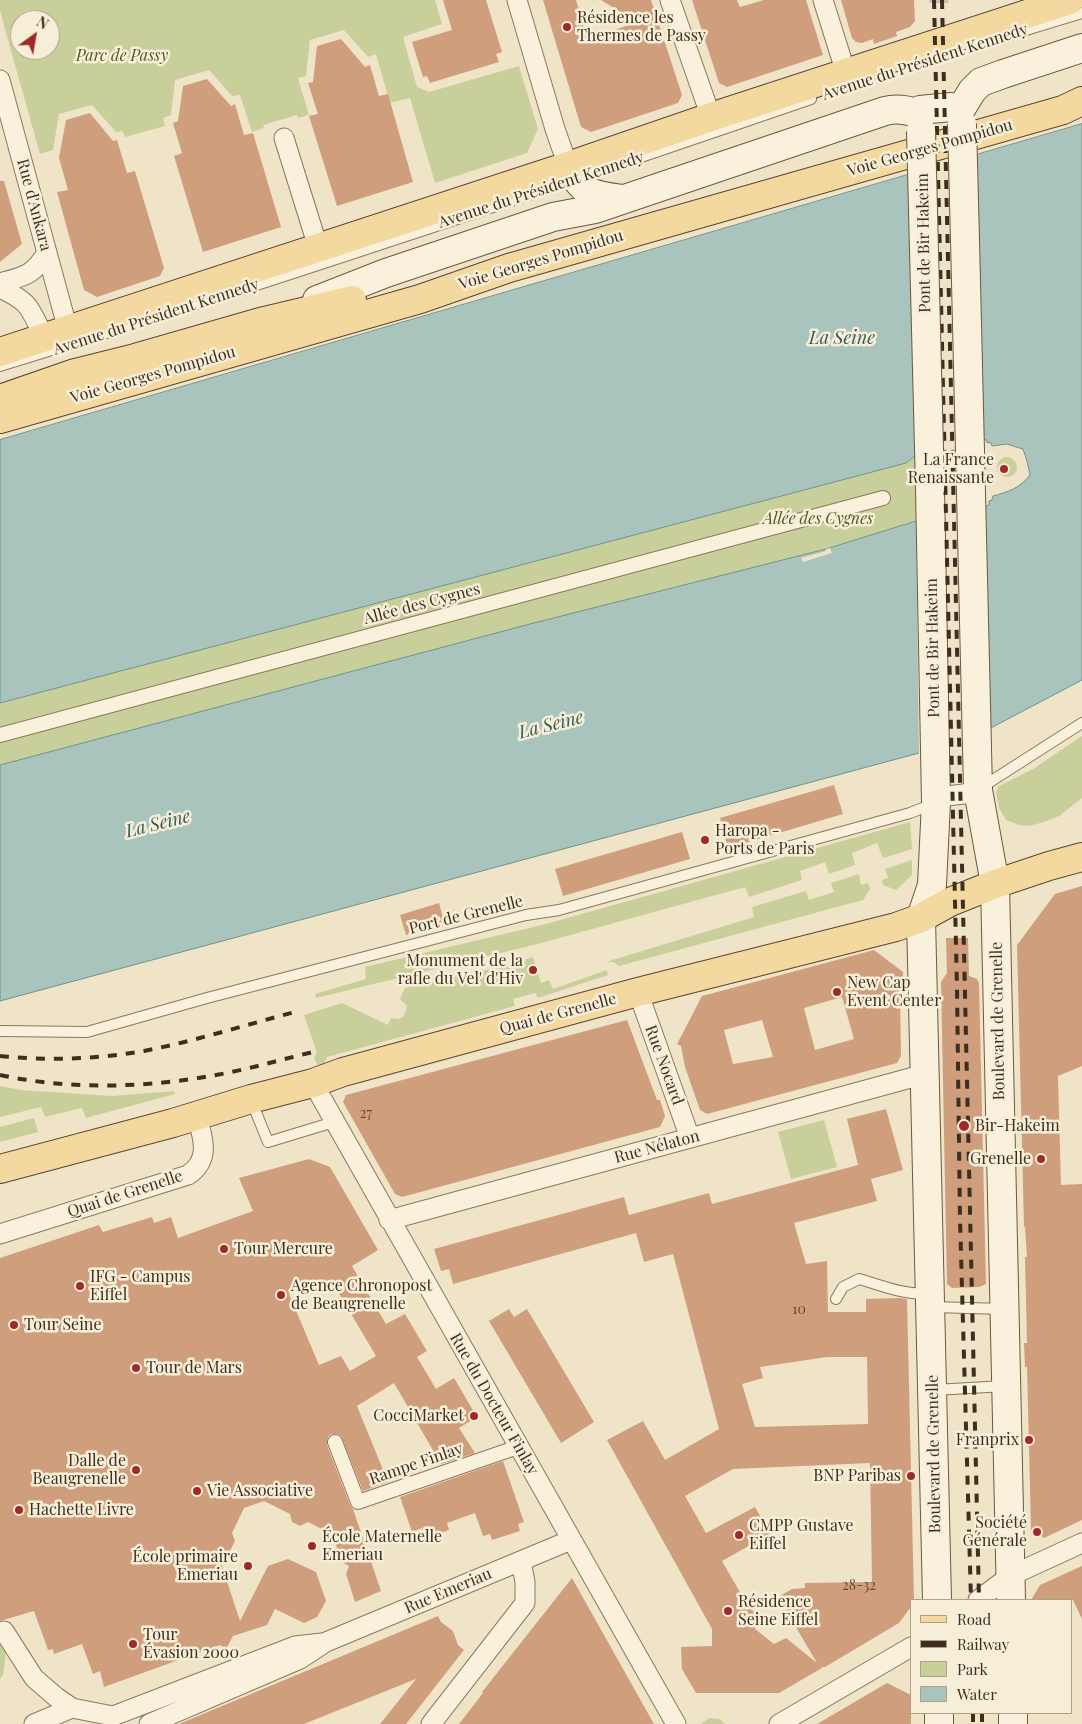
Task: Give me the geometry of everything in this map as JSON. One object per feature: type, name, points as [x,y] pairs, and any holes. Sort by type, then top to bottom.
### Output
[{"type":"main road","name":"Avenue du Président Kennedy","points":[[0,352],[56,339],[318,247],[572,172],[711,117],[1070,0]]},
{"type":"main road","points":[[978,782],[962,116],[972,91],[981,82],[1082,48]]},
{"type":"main road","name":"Voie Georges Pompidou","points":[[0,419],[420,299],[509,268],[1062,110],[1082,101]]},
{"type":"main road","points":[[919,122],[920,110],[951,107],[962,116]]},
{"type":"main road","points":[[264,321],[386,273],[430,258],[553,217],[595,209],[885,111],[894,109],[906,110],[919,122]]},
{"type":"main road","name":"Pont de Bir Hakeim","points":[[919,122],[936,802],[932,885],[921,918]]},
{"type":"main road","points":[[572,172],[584,189],[594,195],[622,199]]},
{"type":"main road","points":[[0,399],[75,373],[126,361],[264,321],[406,287],[509,268]]},
{"type":"main road","points":[[56,339],[75,373]]},
{"type":"main road","name":"Boulevard de Grenelle","points":[[978,782],[995,884],[1011,1588]]},
{"type":"main road","name":"Quai de Grenelle","points":[[0,1169],[197,1116],[251,1099],[313,1083],[343,1072],[638,992],[896,927],[921,918],[950,902],[995,884],[1082,857]]},
{"type":"main road","name":"Boulevard de Grenelle","points":[[921,918],[938,1599]]},
{"type":"street","points":[[517,0],[555,129],[572,172]]},
{"type":"street","points":[[670,0],[711,117]]},
{"type":"street","points":[[823,0],[846,73]]},
{"type":"street","name":"Rue d'Ankara","points":[[0,80],[47,253],[56,339]]},
{"type":"street","points":[[284,138],[318,247]]},
{"type":"street","points":[[0,283],[29,275],[40,265],[47,253]]},
{"type":"street","points":[[0,288],[20,297],[56,339]]},
{"type":"street","name":"Allée des Cygnes","points":[[0,735],[882,498]]},
{"type":"street","points":[[936,802],[947,796],[964,794],[978,782]]},
{"type":"street","name":"Rue Nocard","points":[[638,992],[690,1138]]},
{"type":"street","name":"Rue Nélaton","points":[[390,1220],[925,1074]]},
{"type":"street","name":"Rue du Docteur Finlay","points":[[313,1083],[676,1724]]},
{"type":"street","name":"Quai de Grenelle","points":[[0,1234],[188,1175],[198,1167],[204,1145],[197,1116]]},
{"type":"street","name":"Rampe Finlay","points":[[335,1442],[358,1502],[518,1447]]},
{"type":"street","name":"Rue Emeriau","points":[[160,1722],[300,1658],[326,1642],[571,1540]]},
{"type":"street","points":[[981,1599],[1011,1588],[1082,1543]]},
{"type":"street","points":[[431,1724],[525,1603],[525,1582],[521,1561]]},
{"type":"street","points":[[4,1631],[34,1678],[72,1708]]},
{"type":"street","name":"Rue Emeriau","points":[[72,1708],[113,1716],[294,1646],[326,1642]]},
{"type":"street","points":[[779,1724],[910,1648]]},
{"type":"street","points":[[34,1724],[72,1708]]},
{"type":"lane","name":"Avenue du Président Kennedy","points":[[964,48],[1082,13]]},
{"type":"lane","name":"Avenue du Président Kennedy","points":[[0,366],[56,339],[148,320],[572,172],[823,94]]},
{"type":"lane","points":[[978,782],[992,779],[1082,723]]},
{"type":"lane","name":"Port de Grenelle","points":[[0,1031],[87,1032],[207,998],[506,920],[559,910],[910,813],[936,802]]},
{"type":"lane","points":[[251,1099],[268,1142],[334,1122]]},
{"type":"lane","points":[[836,1299],[843,1287],[859,1279],[913,1294],[930,1301],[1004,1309]]},
{"type":"lane","points":[[932,1390],[1006,1386]]},
{"type":"green space","name":"Parc de Passy","points":[[0,0],[435,0],[442,24],[403,37],[417,87],[429,92],[519,66],[538,129],[527,153],[435,183],[410,98],[390,103],[376,54],[368,57],[344,30],[310,40],[306,76],[298,78],[309,115],[298,118],[297,115],[263,125],[264,128],[252,132],[240,95],[232,96],[209,70],[175,80],[171,115],[163,118],[165,126],[125,137],[122,131],[116,132],[92,105],[59,114],[53,150],[40,154],[14,60],[60,60],[60,10],[10,10],[10,46],[0,10]]},
{"type":"green space","name":"Allée des Cygnes","points":[[915,456],[916,521],[826,549],[530,624],[0,765],[0,703],[906,463]]},
{"type":"green space","points":[[1003,457],[1011,457],[1017,463],[1017,471],[1011,477],[1003,477],[997,471],[997,463]]},
{"type":"green space","points":[[1082,736],[1082,798],[1059,816],[1044,822],[1029,826],[1019,825],[1006,820],[999,808],[996,792],[999,786],[1033,769]]},
{"type":"green space","points":[[910,822],[912,849],[883,858],[877,843],[852,853],[855,865],[829,874],[825,862],[800,871],[802,880],[749,897],[745,887],[534,945],[316,998],[315,994],[366,979],[365,967],[546,924]]},
{"type":"green space","points":[[912,860],[912,875],[896,890],[883,885],[882,880],[888,878],[885,869]]},
{"type":"green space","points":[[859,874],[861,885],[868,883],[870,889],[863,900],[619,966],[614,962],[606,962],[754,917],[752,907],[806,891],[809,900],[834,892],[831,883]]},
{"type":"green space","points":[[533,957],[535,964],[528,966],[530,974],[538,973],[541,983],[549,980],[553,989],[607,970],[608,975],[538,998],[535,993],[513,999],[515,1006],[327,1057],[322,1065],[318,1065],[314,1058],[317,1053],[304,1015],[342,1003],[388,1025],[391,1018],[399,1019],[404,1016],[407,1006],[400,999],[405,988],[526,961],[526,959]]},
{"type":"green space","points":[[0,1086],[21,1090],[112,1096],[174,1091],[175,1094],[86,1118],[82,1108],[45,1117],[41,1107],[0,1117]]},
{"type":"green space","points":[[34,1118],[38,1132],[0,1142],[0,1127]]},
{"type":"green space","points":[[824,1120],[837,1167],[791,1179],[778,1132]]},
{"type":"green space","points":[[0,1640],[6,1653],[3,1675],[0,1679]]},
{"type":"green space","points":[[709,1718],[720,1719],[725,1724],[701,1724]]},
{"type":"water","name":"La Seine","points":[[1082,124],[1082,680],[987,730],[919,753],[0,1001],[0,765],[530,624],[826,549],[916,521],[989,505],[989,501],[992,500],[993,496],[1013,489],[1030,475],[1023,449],[1007,444],[992,446],[990,442],[987,443],[987,440],[983,440],[915,456],[906,463],[0,703],[0,440]]},
{"type":"pier","points":[[975,153],[980,440],[915,459],[908,173]]},
{"type":"pier","points":[[983,504],[988,733],[919,756],[916,518]]},
{"type":"pier","points":[[830,548],[832,553],[803,562],[801,558],[826,551],[826,549]]},
{"type":"building","points":[[443,0],[486,0],[502,52],[496,54],[499,62],[430,83],[427,76],[423,77],[412,42],[452,30]]},
{"type":"building","points":[[543,0],[576,0],[588,41],[616,32],[615,30],[637,22],[601,0],[651,0],[682,95],[678,103],[591,132],[581,127]]},
{"type":"building","points":[[692,0],[737,0],[740,7],[764,0],[806,0],[823,55],[727,87],[719,83]]},
{"type":"building","points":[[841,0],[914,0],[915,21],[910,27],[896,32],[897,36],[874,44],[873,39],[862,43],[856,42],[852,38]]},
{"type":"building","points":[[341,39],[365,67],[370,65],[379,96],[388,94],[413,182],[337,206],[309,116],[318,114],[308,83],[313,82],[317,46]]},
{"type":"building","points":[[207,79],[231,106],[235,104],[244,135],[253,133],[281,227],[203,252],[174,156],[182,153],[173,123],[178,121],[183,86]]},
{"type":"building","points":[[90,113],[113,141],[117,140],[127,173],[135,171],[164,268],[160,276],[97,297],[84,290],[57,192],[68,190],[59,158],[66,120]]},
{"type":"building","points":[[0,181],[4,181],[22,244],[0,262]]},
{"type":"building","points":[[834,785],[843,814],[728,848],[720,818]]},
{"type":"building","points":[[682,832],[690,859],[563,896],[555,869]]},
{"type":"building","points":[[1082,886],[1082,1066],[1058,1076],[1061,1185],[1082,1184],[1082,1520],[1044,1538],[1031,1530],[1027,1367],[1025,1367],[1024,1343],[1027,1343],[1025,1257],[1027,1257],[1024,1227],[1017,945],[1055,894]]},
{"type":"building","points":[[439,903],[445,925],[406,935],[400,915]]},
{"type":"building","name":"Bir-Hakeim","points":[[946,938],[968,938],[969,976],[977,979],[979,983],[986,1284],[979,1287],[952,1288],[947,1284],[941,982],[947,973]]},
{"type":"building","points":[[874,950],[903,972],[903,995],[900,998],[901,1056],[897,1063],[707,1114],[700,1110],[685,1067],[681,1046],[677,1044],[702,996]],"holes":[[[842,997],[854,1039],[815,1050],[804,1008]],[[762,1020],[773,1057],[733,1064],[724,1030]]]},
{"type":"building","points":[[627,1020],[657,1100],[660,1100],[665,1116],[660,1127],[402,1197],[395,1194],[343,1102],[346,1095]]},
{"type":"building","points":[[886,1109],[903,1170],[871,1179],[877,1201],[794,1223],[806,1264],[827,1261],[828,1312],[866,1312],[866,1299],[907,1299],[914,1599],[910,1599],[910,1608],[899,1623],[779,1693],[696,1693],[682,1669],[681,1647],[712,1646],[712,1629],[607,1440],[643,1421],[665,1460],[719,1429],[673,1254],[644,1262],[636,1233],[453,1284],[449,1269],[441,1271],[434,1249],[624,1197],[629,1215],[709,1193],[712,1204],[858,1165],[847,1119]],"holes":[[[827,1357],[867,1357],[868,1424],[755,1427],[742,1384],[763,1378],[760,1367]],[[870,1463],[872,1582],[805,1583],[805,1588],[792,1589],[778,1597],[817,1663],[786,1638],[774,1644],[755,1629],[762,1618],[749,1608],[722,1561],[770,1534],[755,1507],[706,1533],[685,1496],[733,1469]]]},
{"type":"building","name":"Dalle de Beaugrenelle","points":[[309,1159],[330,1167],[378,1250],[352,1266],[386,1324],[405,1314],[427,1351],[417,1357],[436,1389],[454,1378],[477,1417],[459,1428],[475,1453],[441,1464],[394,1383],[357,1406],[388,1482],[363,1491],[341,1436],[331,1434],[328,1437],[327,1445],[353,1509],[381,1591],[355,1602],[346,1574],[349,1566],[342,1562],[332,1534],[308,1522],[300,1526],[292,1522],[290,1514],[264,1501],[244,1508],[232,1533],[235,1541],[230,1551],[218,1554],[240,1621],[268,1566],[288,1559],[316,1572],[326,1601],[317,1617],[304,1623],[275,1609],[267,1625],[233,1636],[226,1649],[220,1645],[104,1687],[100,1671],[93,1674],[82,1644],[54,1654],[53,1649],[48,1650],[34,1611],[0,1621],[0,1258],[99,1225],[103,1232],[152,1217],[154,1223],[171,1217],[178,1238],[253,1211],[239,1178]],"holes":[[[331,1280],[376,1356],[350,1371],[341,1356],[319,1365],[289,1294],[318,1282]]]},
{"type":"building","points":[[509,1309],[514,1317],[527,1309],[594,1422],[561,1443],[489,1321]]},
{"type":"building","points":[[503,1461],[524,1522],[518,1524],[520,1531],[492,1540],[490,1534],[483,1536],[475,1513],[447,1523],[449,1530],[425,1538],[422,1528],[412,1532],[400,1497]]},
{"type":"building","points":[[1082,1566],[1082,1619],[1072,1599],[1032,1599],[1040,1585]]},
{"type":"building","points":[[572,1578],[654,1724],[459,1724],[482,1692]]},
{"type":"building","points":[[438,1616],[441,1622],[453,1631],[458,1645],[464,1650],[406,1724],[380,1724],[416,1679],[304,1724],[179,1724]]},
{"type":"building","points":[[887,1683],[910,1694],[911,1724],[817,1724]]},
{"type":"railway","points":[[934,0],[957,988],[960,1219],[971,1599]]},
{"type":"railway","points":[[942,0],[979,1599]]},
{"type":"railway","points":[[0,1056],[54,1059],[126,1054],[182,1043],[295,1012]]},
{"type":"railway","points":[[0,1075],[27,1080],[81,1085],[108,1086],[163,1083],[216,1075],[317,1051]]},
{"type":"railway","points":[[973,1714],[973,1724]]},
{"type":"railway","points":[[982,1714],[982,1724]]},
{"type":"place","name":"Résidence les Thermes de Passy","points":[[567,27]]},
{"type":"place","name":"La France Renaissante","points":[[1004,469]]},
{"type":"place","name":"Haropa - Ports de Paris","points":[[705,840]]},
{"type":"place","name":"Monument de la rafle du Vel' d'Hiv","points":[[533,970]]},
{"type":"place","name":"New Cap Event Center","points":[[837,992]]},
{"type":"place","name":"Bir-Hakeim","points":[[964,1126]]},
{"type":"place","name":"Grenelle","points":[[1041,1159]]},
{"type":"place","name":"Tour Mercure","points":[[224,1249]]},
{"type":"place","name":"IFG - Campus Eiffel","points":[[80,1286]]},
{"type":"place","name":"Agence Chronopost de Beaugrenelle","points":[[281,1295]]},
{"type":"place","name":"Tour Seine","points":[[14,1325]]},
{"type":"place","name":"Tour de Mars","points":[[136,1368]]},
{"type":"place","name":"CocciMarket","points":[[474,1416]]},
{"type":"place","name":"Franprix","points":[[1029,1440]]},
{"type":"place","name":"Dalle de Beaugrenelle","points":[[136,1470]]},
{"type":"place","name":"BNP Paribas","points":[[911,1476]]},
{"type":"place","name":"Vie Associative","points":[[197,1491]]},
{"type":"place","name":"Hachette Livre","points":[[19,1510]]},
{"type":"place","name":"Société Générale","points":[[1037,1532]]},
{"type":"place","name":"CMPP Gustave Eiffel","points":[[739,1535]]},
{"type":"place","name":"École Maternelle Emeriau","points":[[312,1546]]},
{"type":"place","name":"École primaire Emeriau","points":[[248,1566]]},
{"type":"place","name":"Résidence Seine Eiffel","points":[[728,1611]]},
{"type":"place","name":"Tour Évasion 2000","points":[[133,1644]]}]
